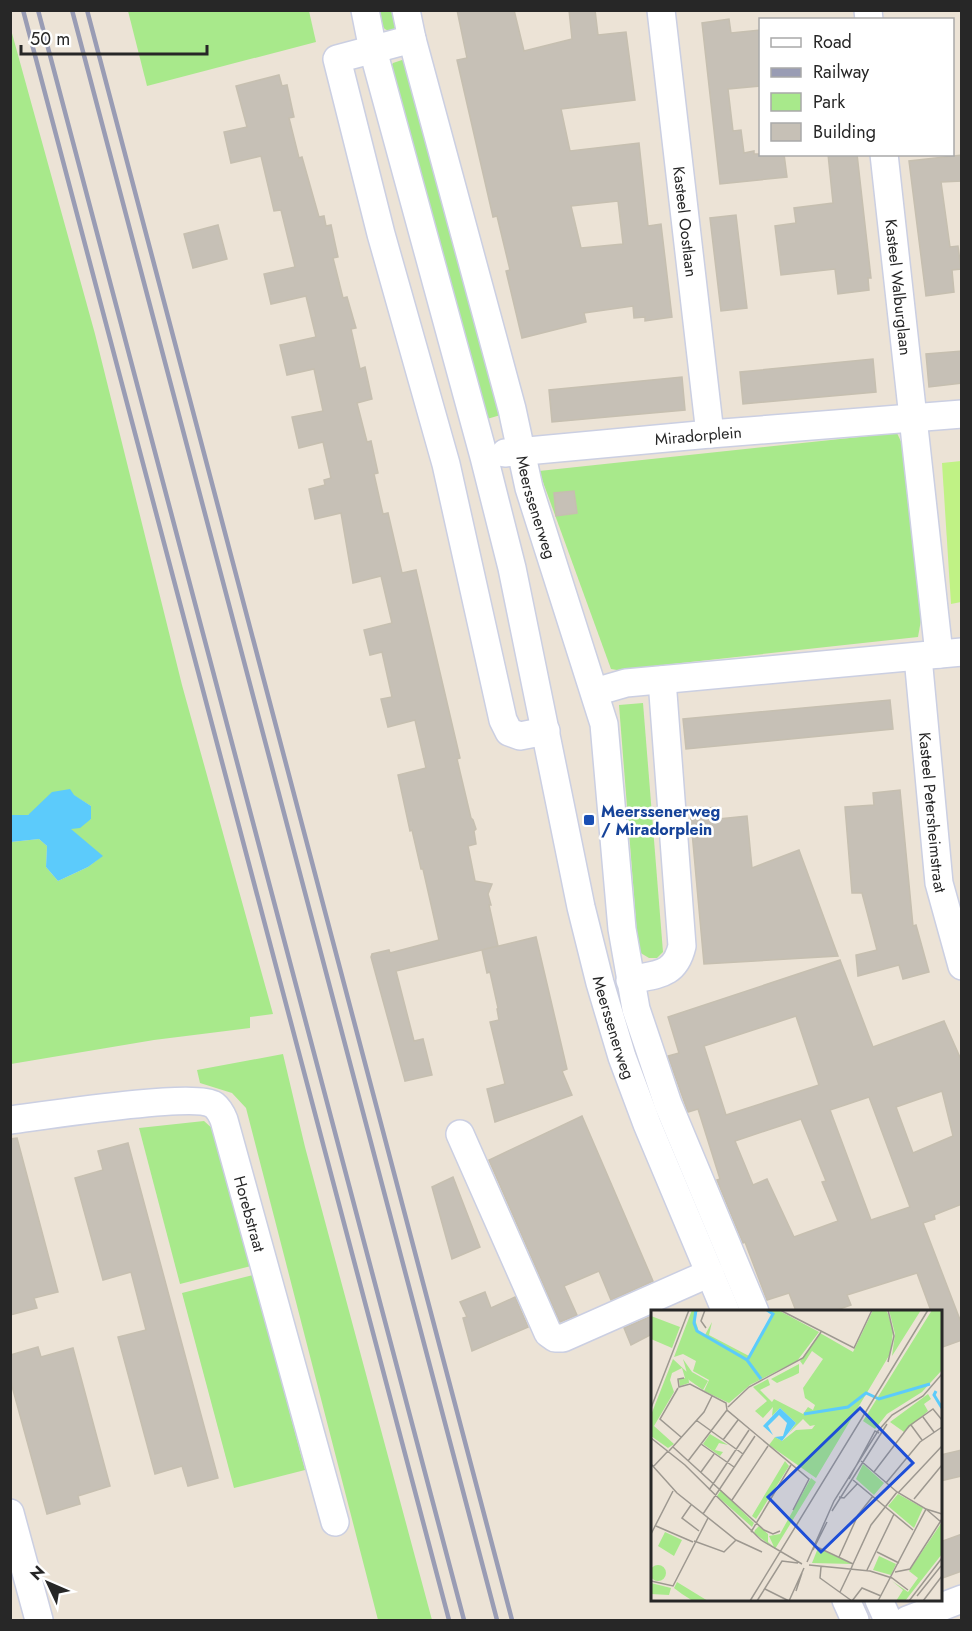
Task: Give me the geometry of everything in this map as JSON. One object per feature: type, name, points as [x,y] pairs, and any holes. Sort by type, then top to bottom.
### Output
[{"type":"street","name":"Meerssenerweg","points":[[365,10],[373,50],[512,568],[581,907],[600,983],[622,1057],[647,1124],[726,1310]]},
{"type":"street","name":"Meerssenerweg","points":[[406,10],[512,409],[529,488],[595,692],[606,735],[622,928],[636,1009],[668,1104],[755,1310]]},
{"type":"street","name":"Kasteel Oostlaan","points":[[661,10],[710,434]]},
{"type":"street","points":[[412,39],[337,59],[381,234],[446,464],[503,720],[509,732],[515,735],[546,731]]},
{"type":"street","name":"Kasteel Walburglaan","points":[[884,156],[912,418]]},
{"type":"street","name":"Miradorplein","points":[[484,457],[522,450],[962,414]]},
{"type":"street","points":[[595,692],[626,683],[939,655],[912,418]]},
{"type":"street","name":"Kasteel Petersheimstraat","points":[[939,655],[939,883],[962,966]]},
{"type":"street","name":"Meerssenerweg","points":[[630,980],[666,971],[675,965],[682,946],[662,680]]},
{"type":"street","name":"Horebstraat","points":[[10,1120],[192,1100],[213,1105],[220,1112],[336,1522]]},
{"type":"street","points":[[459,1134],[548,1333],[555,1338],[563,1338],[710,1273]]},
{"type":"street","points":[[10,1513],[39,1620]]},
{"type":"street","points":[[907,1620],[962,1599]]},
{"type":"street","points":[[847,1601],[855,1620]]},
{"type":"street","points":[[880,1601],[888,1620]]},
{"type":"green space","points":[[128,11],[309,11],[316,42],[147,86]]},
{"type":"green space","points":[[379,11],[399,11],[397,29],[388,30],[383,27]]},
{"type":"green space","points":[[10,26],[95,334],[182,685],[273,1014],[250,1017],[250,1028],[154,1040],[11,1064],[11,842],[39,839],[47,846],[46,867],[58,881],[88,867],[102,856],[70,829],[91,819],[91,806],[73,795],[28,815],[11,815]]},
{"type":"green space","points":[[405,59],[504,414],[487,419],[389,69],[393,63]]},
{"type":"green space","points":[[897,433],[904,448],[921,620],[918,637],[611,669],[539,471]]},
{"type":"green space","points":[[961,461],[961,602],[951,604],[942,463]]},
{"type":"green space","points":[[643,703],[663,952],[657,958],[649,958],[639,952],[638,946],[619,705]]},
{"type":"green space","points":[[283,1054],[305,1147],[432,1620],[378,1620],[246,1108],[232,1093],[200,1083],[197,1070]]},
{"type":"green space","points":[[204,1121],[214,1130],[251,1266],[180,1284],[139,1128]]},
{"type":"green space","points":[[253,1275],[305,1470],[234,1488],[182,1293]]},
{"type":"water","points":[[70,789],[74,795],[91,806],[91,819],[80,828],[71,829],[103,856],[88,867],[58,881],[46,867],[47,846],[39,839],[11,842],[11,815],[28,815],[52,792]]},
{"type":"building","points":[[457,10],[514,10],[524,51],[572,39],[569,10],[595,10],[598,35],[626,32],[635,100],[561,109],[570,151],[639,143],[648,226],[661,224],[672,317],[645,321],[645,317],[634,318],[633,306],[584,313],[586,322],[522,338],[506,271],[510,270],[497,216],[493,217],[457,60],[467,58]],"holes":[[[618,201],[623,244],[581,248],[571,206]]]},
{"type":"building","points":[[729,19],[731,33],[759,30],[759,86],[728,89],[733,131],[741,130],[744,153],[754,151],[754,154],[759,154],[759,156],[784,156],[787,177],[720,184],[702,23]]},
{"type":"building","points":[[279,75],[282,86],[287,85],[294,117],[289,118],[299,158],[302,157],[319,217],[324,216],[326,226],[331,225],[338,257],[333,258],[343,298],[347,297],[356,328],[351,329],[360,369],[365,367],[372,399],[357,403],[367,442],[371,441],[378,473],[374,474],[383,514],[388,513],[402,573],[416,570],[460,758],[457,759],[471,818],[476,829],[474,831],[476,844],[468,846],[475,881],[492,884],[488,894],[491,905],[489,905],[498,946],[396,971],[414,1041],[423,1039],[432,1075],[405,1081],[371,957],[372,954],[389,950],[390,953],[439,940],[423,869],[421,869],[412,830],[410,831],[398,775],[426,768],[415,720],[388,727],[381,699],[392,697],[382,652],[370,655],[364,630],[392,623],[381,576],[353,583],[341,513],[315,519],[309,489],[325,485],[324,480],[331,478],[323,442],[299,448],[292,417],[323,411],[314,369],[287,375],[280,345],[316,337],[306,296],[271,304],[264,274],[295,267],[281,210],[274,211],[261,156],[231,163],[224,132],[247,127],[236,86]]},
{"type":"building","points":[[962,155],[962,181],[941,182],[950,247],[958,246],[961,269],[952,270],[954,292],[926,296],[909,161]]},
{"type":"building","points":[[828,156],[857,156],[871,278],[868,278],[869,290],[838,294],[835,269],[781,275],[775,226],[796,223],[794,208],[833,203]]},
{"type":"building","points":[[736,215],[747,308],[721,311],[710,218]]},
{"type":"building","points":[[218,225],[227,259],[193,268],[184,234]]},
{"type":"building","points":[[962,351],[962,383],[929,387],[926,354]]},
{"type":"building","points":[[873,359],[876,392],[743,404],[740,372]]},
{"type":"building","points":[[682,377],[685,410],[552,422],[549,390]]},
{"type":"building","points":[[574,491],[577,513],[556,516],[554,493]]},
{"type":"building","points":[[890,700],[893,729],[686,749],[683,719]]},
{"type":"building","points":[[900,790],[913,926],[916,925],[929,972],[903,979],[899,965],[858,976],[856,955],[877,950],[862,893],[852,893],[845,807],[874,805],[873,793]]},
{"type":"building","points":[[717,807],[718,819],[747,816],[752,868],[799,850],[838,956],[704,964],[690,810]]},
{"type":"building","points":[[536,937],[567,1069],[562,1071],[572,1095],[495,1122],[487,1089],[505,1084],[490,1022],[499,1020],[498,1008],[490,972],[487,973],[482,950]]},
{"type":"building","points":[[840,960],[873,1047],[944,1021],[962,1062],[962,1204],[934,1215],[935,1219],[923,1223],[962,1325],[962,1340],[942,1347],[942,1310],[931,1310],[917,1273],[847,1295],[851,1305],[837,1310],[796,1310],[789,1293],[767,1300],[745,1242],[743,1243],[717,1180],[720,1179],[698,1109],[688,1112],[668,1056],[679,1053],[668,1017]],"holes":[[[796,1016],[819,1085],[726,1115],[704,1046]],[[942,1091],[953,1136],[913,1153],[896,1107]],[[869,1097],[910,1207],[871,1220],[830,1110]],[[801,1119],[826,1181],[822,1182],[838,1221],[794,1237],[767,1179],[753,1185],[735,1141]]]},
{"type":"building","points":[[582,1116],[653,1281],[611,1300],[599,1271],[564,1286],[577,1315],[560,1322],[489,1160]]},
{"type":"building","points":[[17,1138],[58,1292],[34,1298],[37,1308],[10,1315],[10,1139]]},
{"type":"building","points":[[128,1143],[218,1478],[188,1486],[182,1466],[155,1474],[118,1337],[146,1330],[131,1272],[103,1280],[75,1178],[103,1170],[98,1151]]},
{"type":"building","points":[[453,1177],[480,1247],[452,1259],[432,1187]]},
{"type":"building","points":[[485,1292],[491,1308],[515,1297],[528,1327],[472,1351],[463,1318],[467,1317],[460,1302]]},
{"type":"building","points":[[651,1316],[651,1335],[631,1345],[624,1328]]},
{"type":"building","points":[[38,1347],[41,1357],[73,1348],[110,1486],[78,1496],[80,1504],[47,1514],[10,1379],[10,1355]]},
{"type":"building","points":[[962,1450],[962,1476],[942,1481],[942,1455]]},
{"type":"building","points":[[962,1534],[962,1571],[942,1578],[942,1541]]},
{"type":"railway","points":[[23,10],[449,1620]]},
{"type":"railway","points":[[38,10],[464,1620]]},
{"type":"railway","points":[[72,10],[497,1620]]},
{"type":"railway","points":[[87,10],[512,1620]]},
{"type":"place","name":"Meerssenerweg / Miradorplein","points":[[589,820]]}]
